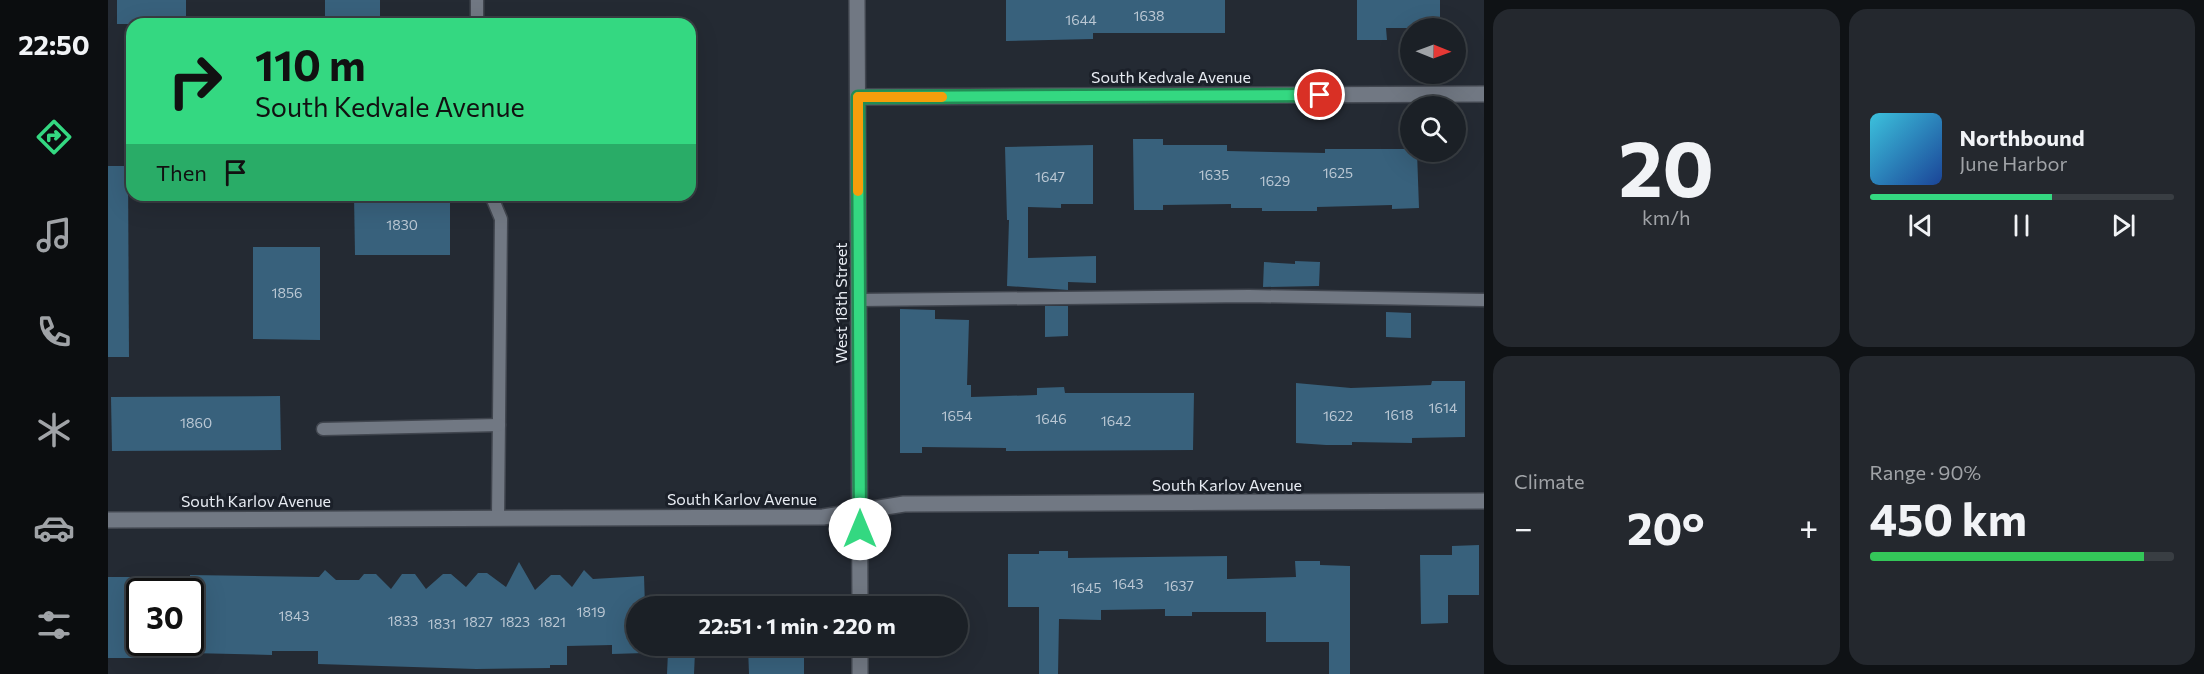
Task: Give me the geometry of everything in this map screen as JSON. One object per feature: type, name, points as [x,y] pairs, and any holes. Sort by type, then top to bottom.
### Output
[{"type":"street","name":"West 18th Street","points":[[857,0],[860,596]]},
{"type":"street","name":"South Kedvale Avenue","points":[[858,97],[1484,94]]},
{"type":"street","name":"South Karlov Avenue","points":[[108,520],[823,517],[904,504],[1484,501]]},
{"type":"street","points":[[860,656],[860,674]]},
{"type":"lane","points":[[477,0],[477,18]]},
{"type":"lane","points":[[494,201],[501,219],[498,518]]},
{"type":"lane","points":[[859,300],[1250,296],[1484,300]]},
{"type":"lane","points":[[323,429],[499,425]]},
{"type":"building","points":[[117,0],[186,0],[186,18],[126,18],[126,24],[117,24]]},
{"type":"building","points":[[325,0],[380,0],[380,18],[325,18]]},
{"type":"building","points":[[1006,0],[1225,0],[1225,33],[1093,33],[1093,39],[1006,41]]},
{"type":"building","points":[[1357,0],[1440,0],[1440,18],[1400,18],[1400,28],[1386,28],[1387,40],[1357,40]]},
{"type":"building","points":[[1133,139],[1163,139],[1163,145],[1227,145],[1227,151],[1325,153],[1325,149],[1400,149],[1400,162],[1417,162],[1419,208],[1392,209],[1392,205],[1317,207],[1317,211],[1262,211],[1262,208],[1231,208],[1231,204],[1163,205],[1163,210],[1134,210]]},
{"type":"building","points":[[1093,145],[1093,204],[1061,204],[1061,208],[1028,207],[1028,258],[1096,256],[1096,283],[1068,282],[1068,290],[1007,286],[1009,220],[1007,220],[1005,147]]},
{"type":"building","points":[[108,166],[126,166],[129,357],[108,357]]},
{"type":"building","points":[[354,201],[450,201],[450,255],[355,255]]},
{"type":"building","points":[[253,247],[320,247],[320,340],[253,339]]},
{"type":"building","points":[[1295,261],[1320,262],[1319,286],[1263,287],[1264,262],[1295,264]]},
{"type":"building","points":[[1045,306],[1068,306],[1068,336],[1045,337]]},
{"type":"building","points":[[900,309],[935,310],[935,319],[969,320],[967,385],[971,385],[971,397],[1037,395],[1037,388],[1064,387],[1065,393],[1194,393],[1193,450],[1006,451],[1006,448],[922,447],[922,453],[900,453]]},
{"type":"building","points":[[1386,312],[1411,313],[1411,338],[1386,337]]},
{"type":"building","points":[[1432,381],[1465,381],[1465,437],[1412,438],[1412,443],[1352,442],[1352,445],[1326,445],[1296,443],[1296,383],[1351,388],[1431,385]]},
{"type":"building","points":[[280,396],[281,450],[112,451],[111,397]]},
{"type":"building","points":[[1479,545],[1479,595],[1448,595],[1448,623],[1421,624],[1420,555],[1452,555],[1452,546]]},
{"type":"building","points":[[1039,551],[1068,551],[1068,558],[1227,556],[1227,579],[1296,577],[1295,561],[1320,561],[1320,565],[1350,566],[1350,674],[1329,674],[1329,642],[1266,642],[1266,612],[1192,612],[1192,616],[1165,616],[1165,609],[1101,610],[1101,620],[1059,619],[1058,674],[1039,674],[1039,607],[1008,607],[1008,554],[1039,554]]},
{"type":"building","points":[[519,562],[535,590],[551,575],[560,575],[572,587],[584,570],[593,579],[644,576],[645,596],[626,596],[626,654],[612,654],[612,645],[567,646],[567,665],[550,665],[550,668],[476,669],[318,664],[318,651],[272,651],[272,655],[204,653],[204,578],[190,578],[190,575],[319,577],[325,570],[336,580],[359,580],[364,574],[376,574],[391,589],[402,574],[415,574],[426,589],[443,574],[451,574],[466,587],[478,573],[487,573],[506,587]]},
{"type":"building","points":[[108,577],[140,577],[126,578],[126,656],[140,656],[140,658],[108,658]]},
{"type":"building","points":[[668,656],[695,656],[694,674],[667,674]]},
{"type":"building","points":[[748,656],[804,656],[804,674],[749,674]]},
{"type":"slow traffic","points":[[858,191],[858,97],[942,97]]},
{"type":"route","points":[[860,529],[858,97],[1320,95]]}]
